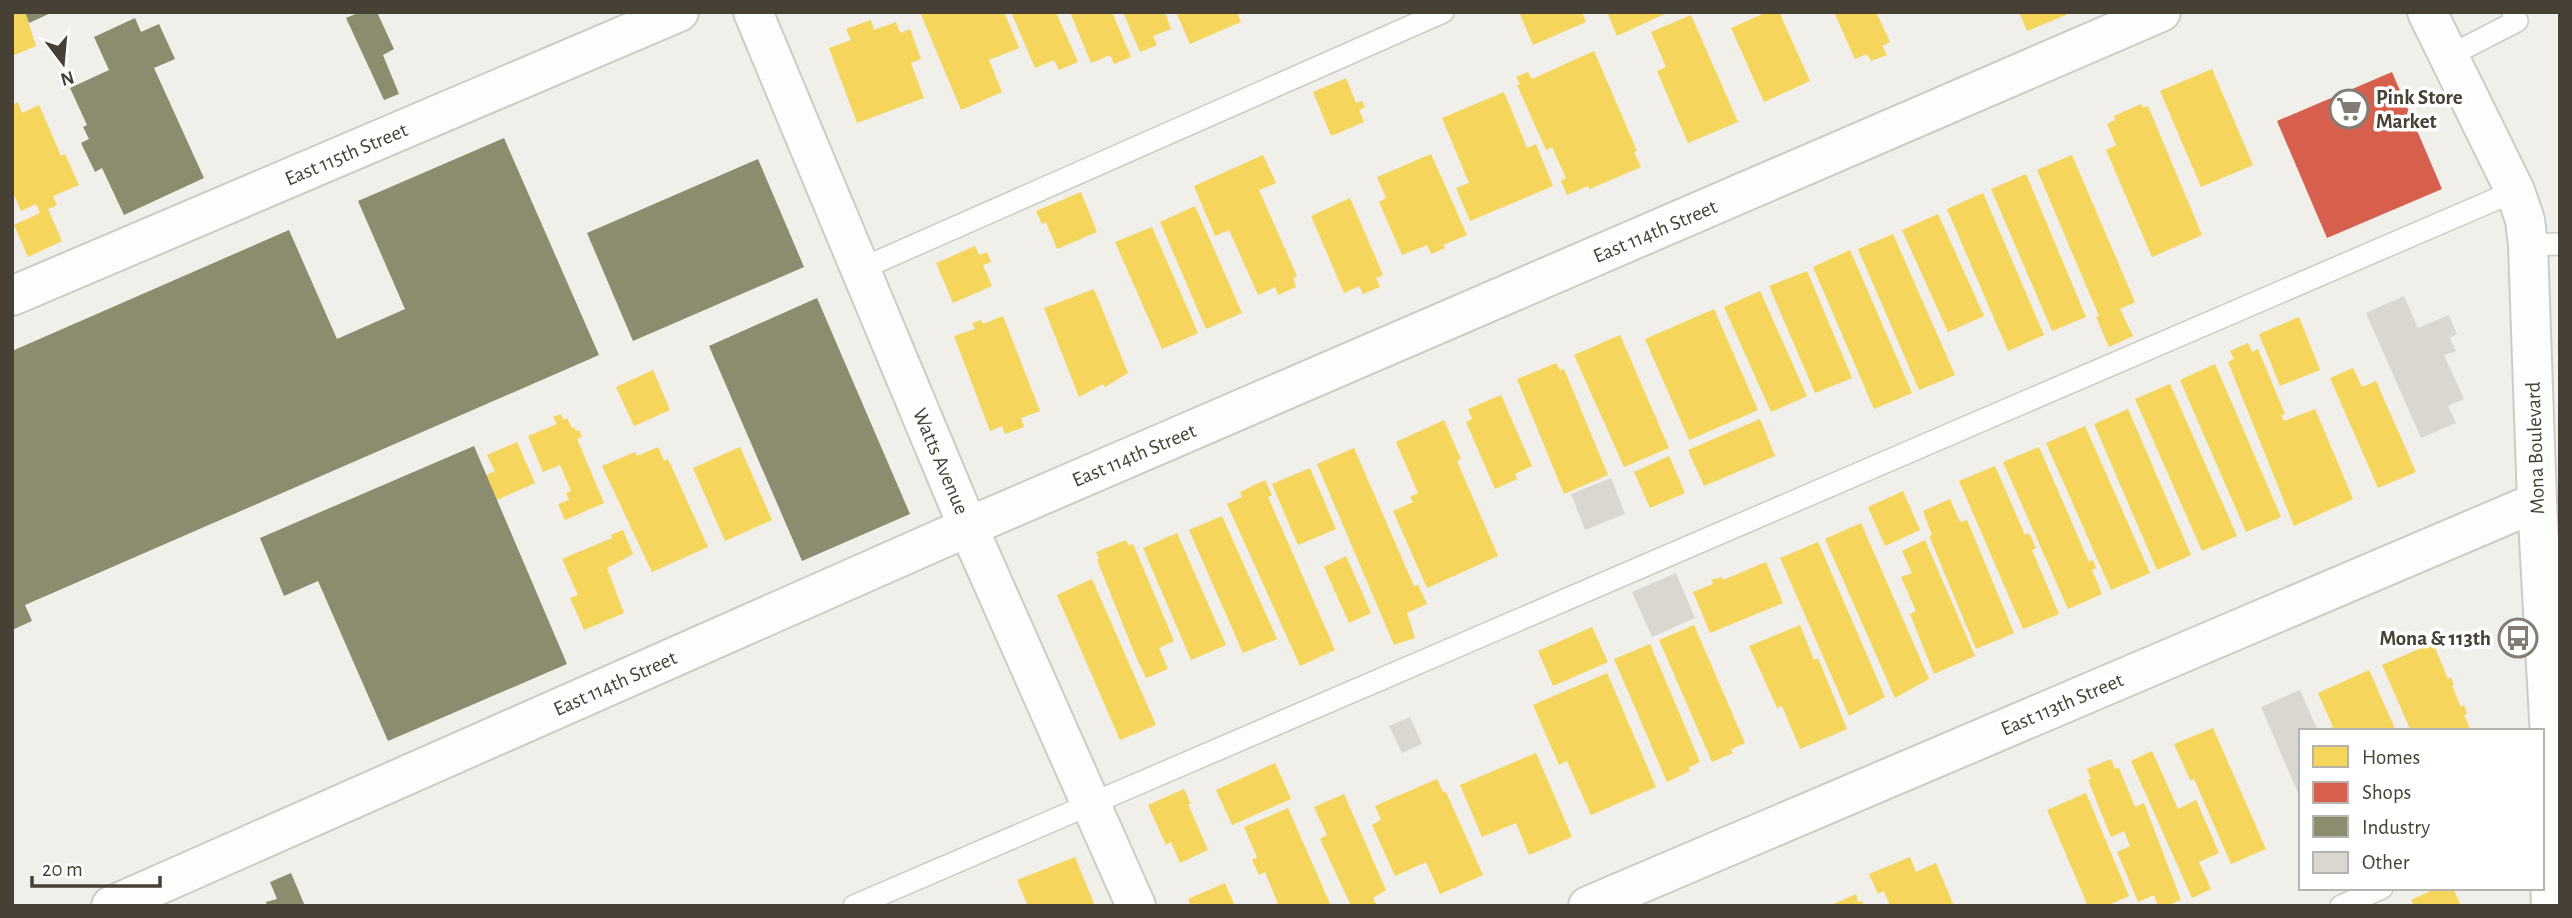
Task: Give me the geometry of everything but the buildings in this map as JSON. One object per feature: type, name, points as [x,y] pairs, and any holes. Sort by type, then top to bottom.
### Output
[{"type":"street","name":"East 115th Street","points":[[12,296],[680,12]]},
{"type":"street","name":"Watts Avenue","points":[[753,12],[968,527],[1136,906]]},
{"type":"street","name":"East 114th Street","points":[[111,906],[968,527],[2161,12]]},
{"type":"street","name":"Mona Boulevard","points":[[2427,12],[2515,191],[2525,220],[2544,245],[2537,502],[2552,619],[2555,753],[2545,818],[2551,906]]},
{"type":"street","name":"East 113th Street","points":[[1588,906],[2537,502]]},
{"type":"lane","points":[[861,269],[1443,12]]},
{"type":"lane","points":[[2449,56],[2517,21],[2513,12]]},
{"type":"lane","points":[[854,906],[1090,802],[2515,191]]},
{"type":"lane","points":[[2341,906],[2377,890]]},
{"type":"place","name":"Pink Store Market","points":[[2349,109]]},
{"type":"place","name":"Mona & 113th","points":[[2518,638]]}]
